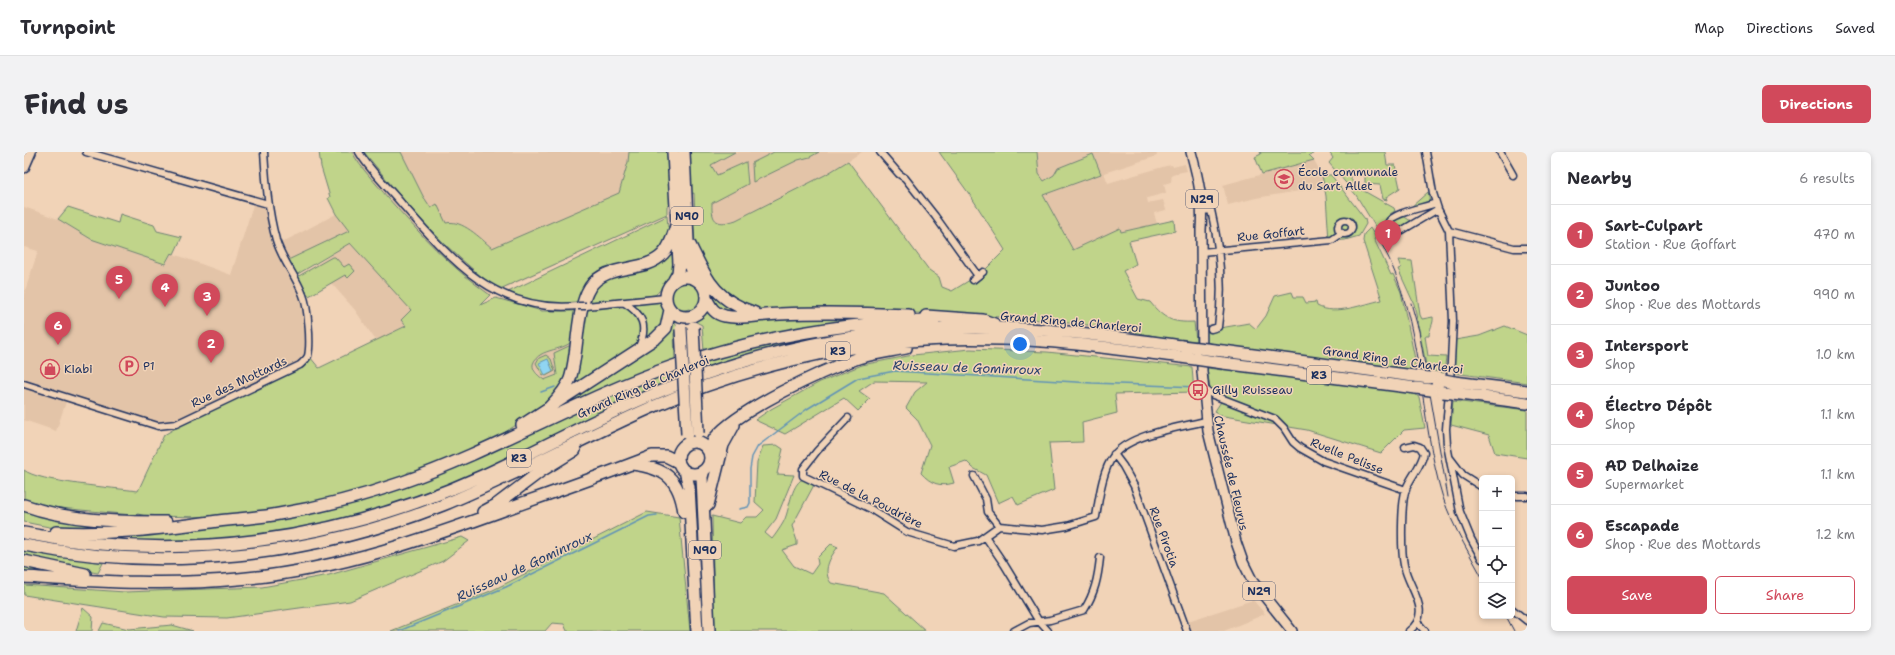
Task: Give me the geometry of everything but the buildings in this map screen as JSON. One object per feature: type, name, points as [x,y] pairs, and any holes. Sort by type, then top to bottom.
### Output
[{"type":"highway","name":"N90","points":[[673,152],[679,264],[678,273],[674,280]]},
{"type":"highway","name":"N90","points":[[684,152],[689,264],[697,279]]},
{"type":"highway","points":[[546,411],[560,396],[569,380],[583,301],[590,287],[601,276],[657,259],[670,244],[676,224]]},
{"type":"highway","points":[[688,240],[702,269],[716,291],[734,305],[760,314]]},
{"type":"highway","points":[[706,448],[691,442],[690,437],[681,329],[665,298],[666,290],[674,280],[685,276],[697,279],[704,287],[706,298],[712,310],[726,316],[734,317],[760,314],[859,312],[983,320],[1002,328]]},
{"type":"highway","points":[[682,467],[680,451],[690,437],[693,327],[696,315],[702,309],[706,298]]},
{"type":"highway","points":[[491,444],[546,411],[656,338],[663,331],[673,312]]},
{"type":"highway","points":[[673,312],[685,317],[696,315]]},
{"type":"highway","points":[[491,444],[508,439],[562,413],[665,370],[721,352],[763,341],[826,329],[885,322],[983,320]]},
{"type":"highway","name":"Grand Ring de Charleroi","points":[[26,533],[106,545],[193,547],[237,544],[320,531],[367,519],[440,494],[642,400],[690,379],[725,367],[812,344],[857,336],[922,329],[1002,328],[1083,334],[1527,391]]},
{"type":"highway","name":"Grand Ring de Charleroi","points":[[24,545],[104,556],[193,558],[238,555],[323,542],[405,519],[444,504],[522,470],[606,428],[691,391],[772,365],[859,347],[902,342],[1000,338],[1040,341],[1181,357],[1527,403]]},
{"type":"highway","points":[[706,448],[737,420],[794,387],[828,370],[860,358],[934,344],[948,339]]},
{"type":"highway","points":[[704,526],[710,492],[723,445],[737,420]]},
{"type":"highway","points":[[453,528],[496,505],[541,471],[594,439],[606,428]]},
{"type":"highway","points":[[24,577],[195,582],[283,574],[318,568],[363,557],[453,528],[652,456],[660,456],[697,474],[704,470],[710,461],[706,448],[690,437]]},
{"type":"highway","name":"R3","points":[[209,522],[279,514],[328,504],[404,482],[491,444]]},
{"type":"highway","points":[[632,464],[653,468],[672,479],[679,490],[684,512],[691,530]]},
{"type":"highway","name":"N90","points":[[682,467],[689,487],[697,631]]},
{"type":"highway","name":"N90","points":[[704,470],[702,477],[709,631]]},
{"type":"highway","points":[[24,505],[57,513],[105,520],[209,522]]},
{"type":"highway","points":[[26,533],[52,532],[109,534],[185,527],[209,522]]},
{"type":"highway","points":[[24,561],[123,581]]},
{"type":"main road","points":[[24,168],[31,152]]},
{"type":"main road","name":"Chaussée de Fleurus","points":[[1191,152],[1201,191],[1203,388],[1206,421],[1236,542],[1243,562],[1253,582],[1292,631]]},
{"type":"main road","name":"Chaussée de Fleurus","points":[[1195,168],[1197,207],[1201,230]]},
{"type":"street","points":[[86,152],[268,204]]},
{"type":"street","name":"Rue des Mottards","points":[[24,384],[158,426],[165,426],[176,424],[300,365],[307,356],[309,346],[306,305],[303,295],[280,250],[268,204],[264,152]]},
{"type":"street","points":[[359,152],[436,243],[469,272],[500,293],[523,303],[543,307],[586,306],[665,298]]},
{"type":"street","points":[[880,152],[904,178],[981,274],[972,280]]},
{"type":"street","points":[[1426,152],[1437,206],[1449,231],[1453,321],[1446,445],[1460,512],[1471,539],[1479,554]]},
{"type":"street","points":[[1500,152],[1513,175]]},
{"type":"street","points":[[1437,206],[1401,231],[1394,232],[1389,228],[1388,223],[1390,218],[1437,206]]},
{"type":"street","points":[[1202,211],[1211,210],[1219,251],[1220,312],[1218,327],[1211,329]]},
{"type":"street","points":[[1449,231],[1514,248],[1527,248]]},
{"type":"street","name":"Rue Goffart","points":[[1201,252],[1332,240],[1342,233]]},
{"type":"street","points":[[624,302],[636,311],[644,326],[644,332],[638,349]]},
{"type":"street","name":"Ruelle Pelisse","points":[[1203,388],[1213,395],[1275,419],[1284,428],[1293,442],[1300,448],[1323,461],[1406,490]]},
{"type":"street","name":"Rue de la Poudrière","points":[[848,418],[808,463],[802,471],[803,476],[869,508],[907,532],[954,546],[960,546],[978,541],[1000,526]]},
{"type":"street","points":[[974,476],[986,499],[988,512],[1000,526],[1042,530],[1067,526],[1096,517],[1104,476],[1114,454],[1128,444],[1144,436],[1206,421]]},
{"type":"street","points":[[1405,447],[1414,445],[1420,447],[1424,453],[1421,463],[1406,490],[1402,551],[1404,566],[1419,602],[1420,618],[1409,631]]},
{"type":"street","name":"Rue Pirotia","points":[[1114,454],[1123,466],[1134,486],[1187,631]]},
{"type":"street","points":[[1449,457],[1463,474],[1479,485]]},
{"type":"street","points":[[1515,496],[1527,496]]},
{"type":"street","points":[[985,536],[1038,620],[1048,631]]},
{"type":"street","points":[[1014,631],[1038,620],[1050,620],[1084,610],[1091,600],[1098,581],[1100,558]]},
{"type":"street","points":[[1515,611],[1527,621]]},
{"type":"street","points":[[1417,622],[1425,631]]},
{"type":"shaded area","points":[[352,152],[670,152],[672,203],[667,206],[667,214],[490,295],[463,275],[429,244],[364,170]]},
{"type":"shaded area","points":[[735,152],[774,152],[752,163],[798,160],[810,157],[819,152],[862,152],[825,175],[736,220],[721,224],[717,222],[711,214],[712,203],[749,179],[748,170],[746,162],[717,175],[711,165]]},
{"type":"shaded area","points":[[1037,152],[1156,152],[1157,156],[1104,173],[1108,183],[1172,165],[1173,167],[1185,164],[1187,171],[1172,174],[1171,182],[1164,184],[1166,193],[1147,198],[1148,203],[1163,200],[1166,210],[1154,213],[1157,224],[1121,232],[1120,229],[1073,250],[1043,195],[1101,174],[1093,154],[1058,168],[1054,175],[1044,181],[1039,174]]},
{"type":"shaded area","name":"École communale du Sart Allet","points":[[1314,160],[1322,175],[1324,187],[1256,198],[1228,205],[1223,185]]},
{"type":"shaded area","points":[[254,202],[265,206],[276,249],[303,302],[307,349],[303,360],[182,417],[165,423],[157,422],[153,429],[66,402],[56,431],[24,420],[24,294],[38,251],[24,247],[24,207],[58,219],[91,239],[165,264],[171,253],[231,275]]},
{"type":"shaded area","points":[[336,214],[349,231],[288,260],[281,243]]},
{"type":"shaded area","points":[[350,243],[413,308],[401,320],[406,326],[378,341],[374,338],[355,310],[331,283],[309,296],[297,277]]},
{"type":"shaded area","points":[[575,336],[573,351],[554,356],[557,375],[544,380],[532,366],[534,360],[538,355],[566,345]]},
{"type":"shaded area","points":[[1253,600],[1265,614],[1224,631],[1189,631],[1185,622]]},
{"type":"green space","points":[[319,152],[352,152],[369,176],[424,237],[461,273],[490,295],[480,305],[496,298],[542,311],[578,311],[576,334],[571,342],[560,348],[541,354],[536,358],[533,364],[535,371],[544,380],[557,375],[554,353],[569,346],[573,351],[563,385],[544,407],[493,440],[454,459],[414,472],[408,472],[405,476],[397,480],[306,505],[212,517],[132,515],[40,506],[24,502],[24,470],[44,478],[60,481],[138,491],[164,435],[235,393],[310,357],[319,368],[406,326],[401,320],[411,310],[350,243],[296,275],[288,260],[349,231],[336,214],[328,198],[330,197],[321,167]]},
{"type":"green space","points":[[364,152],[401,152],[423,196],[431,208],[437,204],[446,223],[458,224],[470,230],[492,248],[619,193],[628,162],[629,152],[670,152],[672,203],[667,206],[667,214],[500,289],[475,271],[435,234]]},
{"type":"green space","points":[[689,152],[735,152],[711,165],[717,175],[746,162],[748,184],[712,203],[714,219],[720,223],[736,220],[825,175],[848,161],[929,270],[939,277],[942,287],[952,291],[983,272],[1005,250],[972,198],[939,152],[1037,152],[1039,174],[1044,181],[1054,175],[1058,168],[1093,154],[1101,174],[1043,195],[1073,250],[1120,228],[1121,232],[1174,220],[1175,231],[1129,241],[1136,264],[1123,271],[1138,299],[1150,302],[1169,319],[1180,322],[1194,322],[1196,341],[1181,339],[1180,341],[1107,327],[1020,318],[852,310],[754,310],[724,295],[699,254],[695,243],[693,216],[695,215],[694,193],[691,194]]},
{"type":"green space","points":[[774,152],[819,152],[810,157],[798,160],[753,182],[752,163]]},
{"type":"green space","points":[[1260,152],[1312,152],[1313,154],[1309,155],[1314,160],[1262,174],[1255,157],[1261,154]]},
{"type":"green space","points":[[1329,152],[1385,152],[1387,165],[1395,165],[1400,188],[1386,197],[1387,200],[1383,199],[1380,185],[1365,184],[1365,171],[1351,174],[1351,179],[1355,186],[1394,208],[1395,211],[1388,216],[1386,222],[1388,237],[1384,234],[1381,236],[1356,195],[1329,163],[1333,158]]},
{"type":"green space","points":[[1322,175],[1331,175],[1365,219],[1366,224],[1359,236],[1345,240],[1329,241],[1326,196]]},
{"type":"green space","points":[[1428,192],[1430,203],[1411,207]]},
{"type":"green space","points":[[68,207],[118,223],[120,214],[154,225],[157,231],[182,237],[174,254],[171,253],[165,264],[91,239],[58,219]]},
{"type":"green space","points":[[667,216],[668,227],[672,226],[663,248],[654,257],[615,269],[577,303],[556,305],[524,300],[506,293]]},
{"type":"green space","points":[[1403,216],[1411,221],[1394,230],[1391,227],[1392,220]]},
{"type":"green space","points":[[1370,228],[1376,238],[1374,239],[1391,275],[1393,274],[1401,292],[1415,359],[1415,367],[1413,371],[1223,347],[1223,345],[1204,342],[1203,331],[1249,323],[1256,329],[1266,316],[1275,296],[1292,292],[1294,297],[1303,297],[1306,303],[1316,302],[1317,306],[1332,310],[1341,310],[1382,300],[1363,241],[1364,234]]},
{"type":"green space","points":[[675,245],[673,274],[655,295],[586,302],[597,282],[640,267]]},
{"type":"green space","points":[[332,257],[335,257],[344,267],[349,264],[355,271],[348,278],[345,275],[309,296],[297,277]]},
{"type":"green space","points":[[1398,260],[1412,261],[1420,315],[1422,319],[1433,317],[1429,336],[1425,336],[1428,356],[1446,357],[1444,373],[1427,370],[1414,304],[1398,269],[1401,268]]},
{"type":"green space","points":[[706,279],[749,315],[720,310],[711,300],[711,293]]},
{"type":"green space","points":[[686,280],[698,287],[700,290],[700,299],[697,308],[692,311],[689,309],[680,311],[674,308],[671,304],[670,294],[680,282]]},
{"type":"green space","points":[[657,302],[667,310],[666,323],[641,346],[645,321],[633,305]]},
{"type":"green space","points":[[617,307],[631,310],[640,323],[641,331],[636,346],[566,393],[584,309]]},
{"type":"green space","points":[[708,307],[714,314],[892,318],[704,352],[702,325],[696,322]]},
{"type":"green space","points":[[673,319],[678,329],[674,333],[675,363],[547,415]]},
{"type":"green space","points":[[1505,326],[1527,335],[1527,383],[1454,373],[1455,340],[1479,336]]},
{"type":"green space","points":[[861,330],[762,350],[705,370],[704,360],[762,345],[801,337],[841,331]]},
{"type":"green space","points":[[970,349],[1047,352],[1192,367],[1194,392],[1115,394],[1117,413],[1082,422],[1083,442],[1049,443],[1054,490],[1018,505],[1013,496],[998,503],[986,475],[973,468],[966,461],[949,467],[954,483],[944,485],[936,484],[928,480],[921,473],[930,445],[917,419],[906,408],[915,392],[927,382],[874,381],[859,391],[870,399],[858,411],[844,398],[785,434],[755,420],[771,409],[820,382],[862,365],[913,355]]},
{"type":"green space","points":[[546,355],[551,359],[555,371],[546,376],[542,374],[536,363],[539,358]]},
{"type":"green space","points":[[1207,368],[1222,370],[1223,368],[1417,393],[1425,428],[1404,430],[1381,453],[1307,430],[1218,415],[1215,411],[1224,397],[1210,389]]},
{"type":"green space","points":[[669,372],[673,380],[569,427],[458,482],[356,517],[280,533],[191,543],[130,540],[134,535],[309,513],[508,444],[609,397]]},
{"type":"green space","points":[[1453,401],[1527,410],[1527,458],[1495,453],[1489,435],[1451,425]]},
{"type":"green space","points":[[777,445],[783,449],[777,474],[794,475],[776,519],[765,533],[772,539],[783,523],[793,492],[799,482],[803,479],[814,485],[792,526],[797,545],[782,550],[794,566],[811,574],[818,564],[817,558],[831,544],[838,547],[832,555],[827,569],[828,578],[831,583],[884,593],[926,631],[714,631],[712,516],[740,523],[746,517],[757,517],[764,510],[755,502],[757,462],[763,446]]},
{"type":"green space","points":[[24,507],[123,528],[64,530],[24,522]]},
{"type":"green space","points":[[647,512],[679,517],[690,631],[567,631],[564,624],[552,623],[545,631],[391,631],[493,590]]},
{"type":"green space","points":[[462,537],[469,541],[443,561],[350,601],[227,618],[164,617],[24,595],[24,585],[125,592],[262,587],[329,575]]},
{"type":"green space","points":[[24,550],[103,563],[98,573],[72,569],[24,558]]},
{"type":"green space","points":[[24,565],[62,574],[24,574]]},
{"type":"green space","points":[[83,608],[93,617],[92,631],[76,631]]},
{"type":"green space","points":[[103,623],[129,629],[172,625],[193,631],[99,631]]},
{"type":"water","points":[[548,359],[553,371],[545,375],[539,363]]},
{"type":"waterway","name":"Ruisseau de Gominroux","points":[[739,509],[748,507],[750,503],[750,469],[752,457],[758,446],[807,409],[858,378],[895,371],[1092,383],[1198,387]]},
{"type":"waterway","points":[[541,392],[555,387]]},
{"type":"waterway","name":"Ruisseau de Gominroux","points":[[399,631],[506,587],[649,516],[657,515]]},
{"type":"tram line","points":[[1374,231],[1390,260],[1401,290],[1410,322],[1432,452],[1442,496],[1458,532],[1479,571]]},
{"type":"tram line","points":[[1411,303],[1419,331],[1448,497]]},
{"type":"tram line","points":[[1508,619],[1514,631]]},
{"type":"place","name":"École communale du Sart Allet","points":[[1284,179]]},
{"type":"place","name":"Sart-Culpart","points":[[1388,253]]},
{"type":"place","name":"AD Delhaize","points":[[119,299]]},
{"type":"place","name":"Électro Dépôt","points":[[165,307]]},
{"type":"place","name":"Intersport","points":[[207,316]]},
{"type":"place","name":"Escapade","points":[[58,345]]},
{"type":"place","name":"Juntoo","points":[[211,363]]},
{"type":"place","name":"P1","points":[[129,366]]},
{"type":"place","name":"Kiabi","points":[[50,369]]},
{"type":"place","name":"Gilly Ruisseau","points":[[1198,390]]}]
